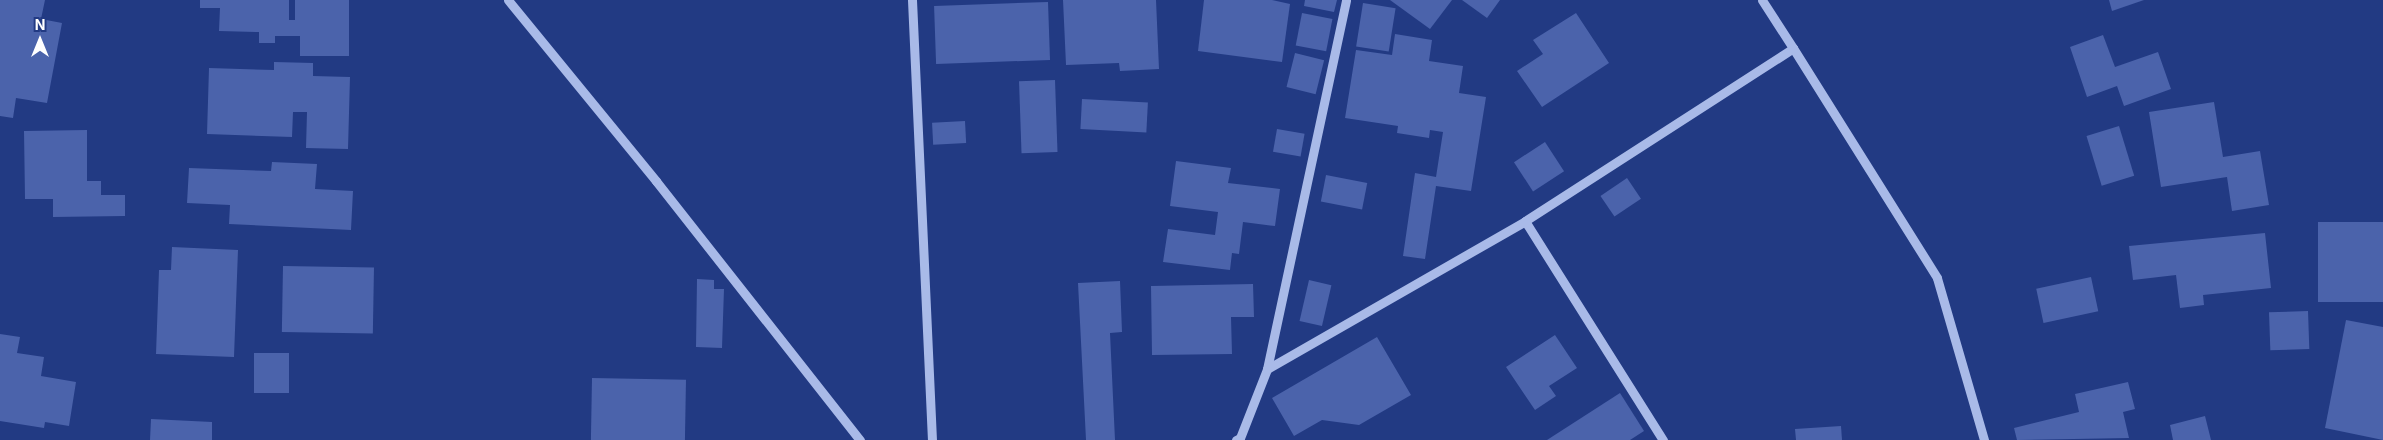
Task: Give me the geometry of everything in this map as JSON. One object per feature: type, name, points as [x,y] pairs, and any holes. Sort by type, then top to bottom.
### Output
[{"type":"street","points":[[508,0],[656,181],[860,440]]},
{"type":"street","points":[[912,0],[932,440]]},
{"type":"street","points":[[1236,440],[1240,438],[1267,369],[1346,0]]},
{"type":"street","points":[[1762,0],[1937,278],[1984,440]]},
{"type":"street","points":[[1267,369],[1525,221],[1793,48]]},
{"type":"street","points":[[1525,221],[1663,440]]},
{"type":"building","points":[[0,0],[45,0],[41,19],[62,23],[47,103],[16,98],[13,118],[0,116]]},
{"type":"building","points":[[200,0],[289,0],[289,20],[295,20],[295,0],[349,0],[349,56],[300,56],[300,36],[275,36],[275,43],[259,43],[259,32],[219,31],[220,8],[200,8]]},
{"type":"building","points":[[1063,0],[1156,0],[1159,69],[1120,71],[1119,63],[1066,65]]},
{"type":"building","points":[[1204,0],[1272,0],[1290,4],[1282,62],[1198,51]]},
{"type":"building","points":[[1305,0],[1337,0],[1334,12],[1304,6]]},
{"type":"building","points":[[1390,0],[1452,0],[1430,29]]},
{"type":"building","points":[[1462,0],[1500,0],[1487,18]]},
{"type":"building","points":[[2109,0],[2144,0],[2112,11]]},
{"type":"building","points":[[1048,2],[1050,60],[936,64],[934,6]]},
{"type":"building","points":[[1363,3],[1396,8],[1389,52],[1356,46]]},
{"type":"building","points":[[1302,13],[1332,19],[1326,51],[1296,45]]},
{"type":"building","points":[[1576,13],[1609,63],[1542,107],[1517,71],[1543,54],[1533,40]]},
{"type":"building","points":[[1395,34],[1432,40],[1429,61],[1463,66],[1459,93],[1486,97],[1471,191],[1436,186],[1425,259],[1403,256],[1415,173],[1436,177],[1443,132],[1430,130],[1429,138],[1397,133],[1398,126],[1345,118],[1356,50],[1392,55]]},
{"type":"building","points":[[2103,35],[2115,67],[2158,52],[2171,89],[2124,106],[2117,86],[2087,97],[2070,47]]},
{"type":"building","points":[[1295,53],[1324,60],[1316,94],[1287,87]]},
{"type":"building","points":[[274,62],[313,63],[313,76],[350,77],[348,149],[306,148],[307,112],[293,112],[292,137],[207,134],[209,68],[274,70]]},
{"type":"building","points":[[1055,80],[1058,152],[1022,153],[1019,81]]},
{"type":"building","points":[[1082,99],[1148,102],[1146,132],[1080,129]]},
{"type":"building","points":[[2214,102],[2223,157],[2260,151],[2269,205],[2232,211],[2227,177],[2161,187],[2149,112]]},
{"type":"building","points":[[965,121],[966,143],[933,145],[932,123]]},
{"type":"building","points":[[2119,126],[2134,176],[2102,186],[2086,136]]},
{"type":"building","points":[[1277,129],[1305,134],[1301,157],[1273,152]]},
{"type":"building","points":[[87,130],[87,181],[101,181],[101,195],[125,195],[125,216],[53,217],[53,199],[25,199],[24,131]]},
{"type":"building","points":[[1545,142],[1564,171],[1533,192],[1514,162]]},
{"type":"building","points":[[1176,161],[1231,168],[1228,183],[1280,189],[1275,226],[1243,222],[1239,254],[1232,253],[1230,270],[1163,262],[1168,229],[1215,235],[1218,212],[1170,206]]},
{"type":"building","points":[[272,162],[317,164],[315,189],[353,191],[351,230],[229,224],[230,205],[187,203],[189,168],[271,171]]},
{"type":"building","points":[[1326,175],[1367,183],[1362,210],[1321,202]]},
{"type":"building","points":[[1627,178],[1641,199],[1614,217],[1600,196]]},
{"type":"building","points":[[2318,222],[2383,222],[2383,302],[2318,302]]},
{"type":"building","points":[[2265,233],[2271,288],[2203,295],[2204,305],[2180,308],[2176,275],[2133,280],[2129,246]]},
{"type":"building","points":[[172,247],[238,250],[234,357],[156,354],[159,270],[171,270]]},
{"type":"building","points":[[283,266],[374,268],[373,334],[282,332]]},
{"type":"building","points":[[2091,277],[2098,311],[2044,323],[2036,289]]},
{"type":"building","points":[[697,279],[714,280],[714,289],[724,289],[722,348],[696,347]]},
{"type":"building","points":[[1309,280],[1331,285],[1322,326],[1300,321]]},
{"type":"building","points":[[1120,281],[1122,332],[1110,333],[1115,440],[1086,440],[1078,283]]},
{"type":"building","points":[[1253,284],[1254,317],[1231,317],[1232,354],[1152,355],[1151,286]]},
{"type":"building","points":[[2308,311],[2309,349],[2270,350],[2269,312]]},
{"type":"building","points":[[2346,320],[2383,327],[2383,440],[2325,428]]},
{"type":"building","points":[[0,334],[20,337],[17,353],[44,357],[41,376],[76,382],[69,426],[45,422],[44,428],[0,421]]},
{"type":"building","points":[[1555,335],[1577,368],[1549,386],[1556,396],[1535,410],[1506,367]]},
{"type":"building","points":[[1377,337],[1411,395],[1359,425],[1322,420],[1294,436],[1272,398]]},
{"type":"building","points":[[254,353],[289,353],[289,393],[254,393]]},
{"type":"building","points":[[592,378],[686,380],[685,440],[591,440]]},
{"type":"building","points":[[2128,382],[2135,409],[2123,412],[2129,438],[2017,440],[2014,428],[2079,412],[2075,394]]},
{"type":"building","points":[[1620,393],[1644,431],[1630,440],[1547,440]]},
{"type":"building","points":[[2205,416],[2211,440],[2173,440],[2170,425]]},
{"type":"building","points":[[151,419],[212,422],[212,440],[150,440]]},
{"type":"building","points":[[1841,426],[1842,440],[1796,440],[1795,429]]}]
